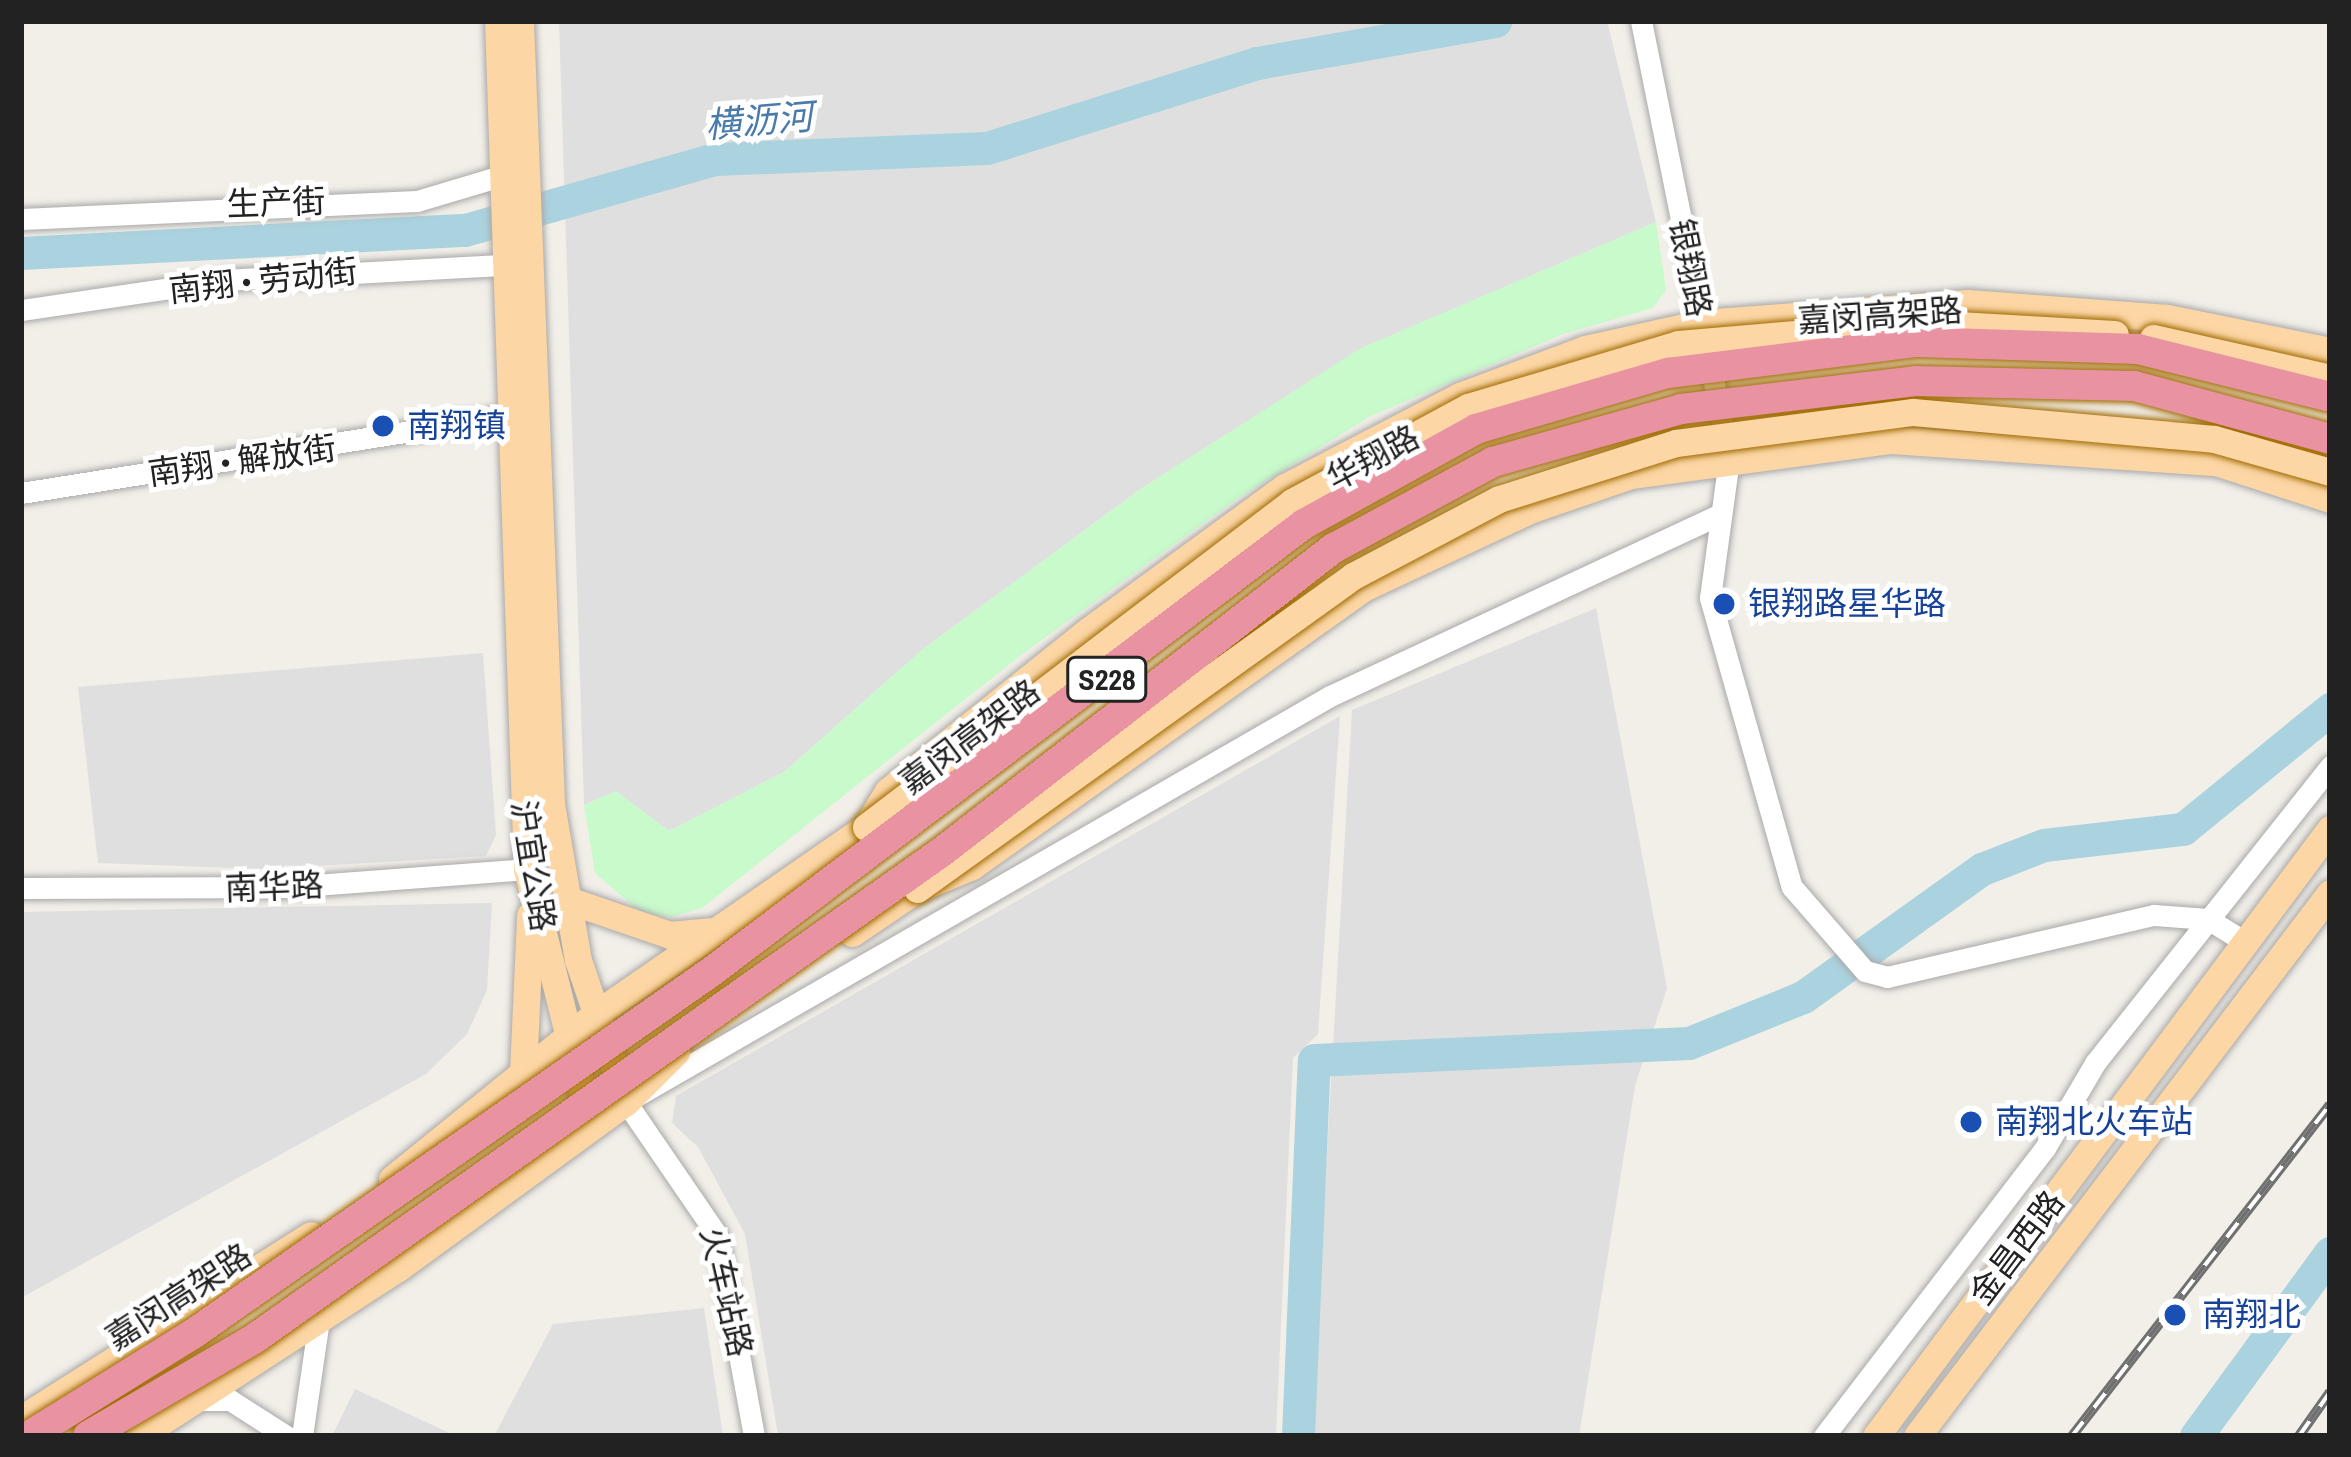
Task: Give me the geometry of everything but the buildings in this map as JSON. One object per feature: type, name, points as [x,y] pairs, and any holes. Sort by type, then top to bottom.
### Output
[{"type":"highway","name":"嘉闵高架路","points":[[29,1436],[193,1334],[711,972],[1304,524],[1476,429],[1668,373],[1917,342],[2138,350],[2330,398]]},
{"type":"highway","name":"嘉闵高架路","points":[[88,1436],[254,1339],[943,851],[1334,548],[1492,461],[1681,409],[1915,381],[2134,386],[2330,439]]},
{"type":"main road","name":"沪宜公路","points":[[498,21],[514,183]]},
{"type":"main road","name":"沪宜公路","points":[[520,21],[513,251],[522,413],[550,804],[583,1024]]},
{"type":"main road","points":[[866,827],[888,791],[1285,487],[1460,396],[1585,349],[1702,323],[1968,303],[2168,318],[2330,352]]},
{"type":"main road","name":"华翔路","points":[[583,1024],[866,827],[1292,502],[1468,407],[1678,344],[1923,323],[2144,336],[2330,378]]},
{"type":"main road","points":[[139,1436],[319,1319],[626,1102],[671,1056],[917,889],[1353,576],[1499,499],[1676,443],[1913,412],[2214,439],[2330,472]]},
{"type":"main road","name":"沪宜公路","points":[[522,413],[529,883],[583,1024],[626,1102]]},
{"type":"main road","points":[[917,889],[972,866],[1363,588],[1532,509],[1631,475],[1891,440],[2216,462],[2330,499]]},
{"type":"main road","name":"金昌西路","points":[[1876,1436],[2330,829]]},
{"type":"main road","points":[[524,1072],[529,883]]},
{"type":"main road","name":"金昌西路","points":[[1917,1436],[2330,893]]},
{"type":"main road","points":[[565,899],[670,935],[716,931]]},
{"type":"main road","points":[[583,1024],[591,1126]]},
{"type":"main road","points":[[21,1419],[381,1189],[583,1024]]},
{"type":"street","name":"银翔路","points":[[1641,21],[1729,459],[1710,598],[1763,806],[1792,887],[1830,938],[1865,971],[1929,973],[2154,915],[2208,919]]},
{"type":"street","name":"生产街","points":[[21,219],[417,201],[514,183]]},
{"type":"street","name":"南翔 • 劳动街","points":[[21,310],[258,276],[513,251]]},
{"type":"street","name":"南翔 • 解放街","points":[[21,493],[522,413]]},
{"type":"street","points":[[626,1102],[1330,696],[1718,515]]},
{"type":"street","points":[[1824,1436],[2208,919],[2330,766]]},
{"type":"street","name":"南华路","points":[[21,888],[529,883]]},
{"type":"street","points":[[2208,919],[2245,943]]},
{"type":"street","name":"火车站路","points":[[626,1102],[718,1235],[754,1436]]},
{"type":"street","points":[[302,1436],[319,1319]]},
{"type":"street","points":[[194,1400],[230,1400],[286,1436]]},
{"type":"shaded area","points":[[559,21],[1607,21],[1656,222],[1361,349],[1142,488],[923,649],[784,772],[669,831],[616,791],[584,805]]},
{"type":"shaded area","points":[[1596,608],[1667,988],[1635,1086],[1579,1436],[1311,1436],[1352,710]]},
{"type":"shaded area","points":[[483,653],[496,835],[486,856],[264,869],[98,863],[78,687]]},
{"type":"shaded area","points":[[1340,716],[1318,1034],[1293,1058],[1276,1436],[778,1436],[745,1234],[698,1147],[672,1123],[676,1096]]},
{"type":"shaded area","points":[[492,903],[487,990],[467,1034],[426,1074],[21,1298],[21,912]]},
{"type":"shaded area","points":[[704,1308],[723,1436],[494,1436],[553,1324]]},
{"type":"shaded area","points":[[355,1389],[456,1436],[332,1436]]},
{"type":"green space","points":[[1656,222],[1666,290],[1653,308],[1563,334],[1369,417],[1237,499],[1021,655],[702,908],[671,917],[640,912],[595,873],[584,805],[616,791],[669,831],[784,772],[923,649],[1142,488],[1361,348]]},
{"type":"waterway","name":"横沥河","points":[[21,253],[465,230],[715,159],[987,148],[1257,63],[1495,21]]},
{"type":"waterway","points":[[1298,1436],[1314,1060],[1689,1043],[1803,997],[1982,869],[2044,845],[2183,829],[2330,709]]},
{"type":"waterway","points":[[2196,1436],[2330,1253]]},
{"type":"railway","points":[[2072,1436],[2330,1104]]},
{"type":"railway","points":[[2299,1436],[2330,1392]]},
{"type":"place","name":"南翔镇","points":[[383,426]]},
{"type":"place","name":"银翔路星华路","points":[[1724,604]]},
{"type":"place","name":"南翔北火车站","points":[[1971,1122]]},
{"type":"place","name":"南翔北","points":[[2175,1315]]}]
